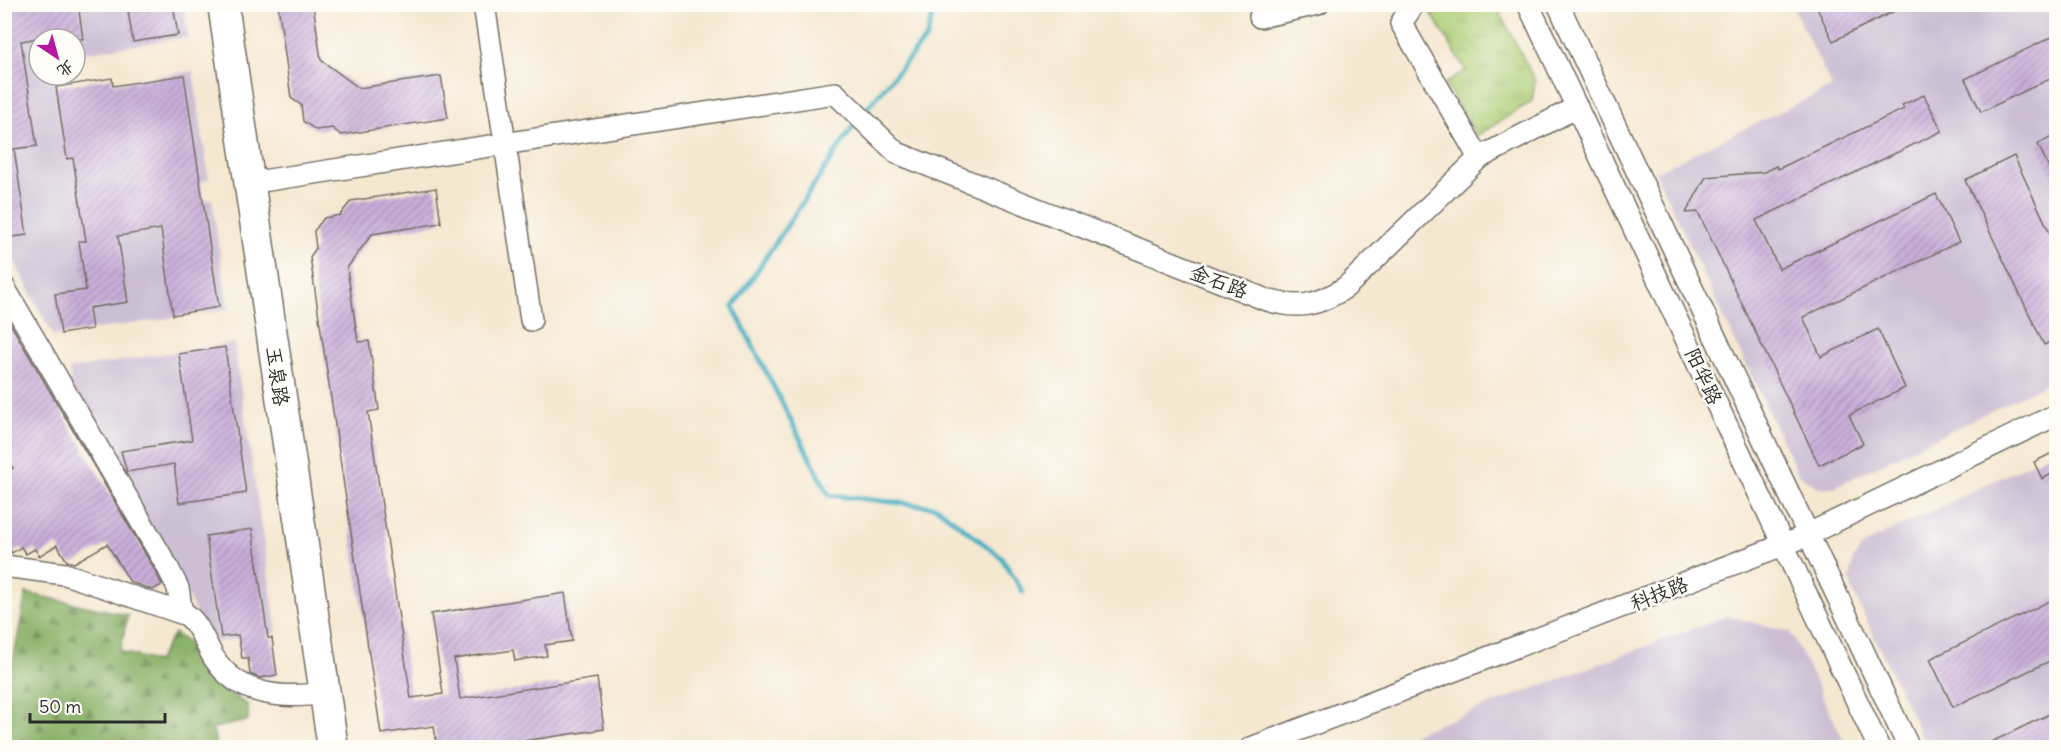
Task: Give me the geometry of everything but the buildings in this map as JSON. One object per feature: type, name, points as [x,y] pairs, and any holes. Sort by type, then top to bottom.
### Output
[{"type":"street","name":"玉泉路","points":[[223,4],[333,747]]},
{"type":"street","points":[[484,4],[503,130]]},
{"type":"street","points":[[1260,17],[1318,4]]},
{"type":"street","points":[[1414,4],[1401,23],[1479,158]]},
{"type":"street","name":"阳华路","points":[[1528,4],[1879,747]]},
{"type":"street","name":"阳华路","points":[[1558,4],[1909,747]]},
{"type":"street","name":"金石路","points":[[249,183],[836,93],[897,153],[1285,306],[1306,307],[1327,300],[1346,287],[1479,158],[1577,107]]},
{"type":"street","points":[[507,157],[531,320]]},
{"type":"street","points":[[4,287],[167,566],[178,588],[182,612]]},
{"type":"street","name":"科技路","points":[[1251,747],[1809,535],[2056,415]]},
{"type":"street","points":[[4,566],[65,574],[182,612],[194,622],[215,660],[236,681],[257,691],[285,697],[326,693]]},
{"type":"shaded area","points":[[5,5],[183,5],[188,37],[87,52],[87,27],[27,27],[27,87],[87,87],[87,82],[112,78],[113,83],[193,71],[209,180],[159,188],[162,207],[212,199],[228,309],[53,336],[5,243]]},
{"type":"shaded area","points":[[1792,5],[2056,5],[2056,379],[1834,487],[1819,488],[1798,474],[1655,172],[1832,87]]},
{"type":"shaded area","points":[[234,343],[277,633],[211,643],[183,587],[70,389],[70,369]]},
{"type":"shaded area","points":[[2056,451],[2056,711],[1981,747],[1927,748],[1853,592],[1850,579],[1853,559],[1861,548],[1872,540]]},
{"type":"shaded area","points":[[1727,616],[1791,632],[1847,747],[1378,747]]},
{"type":"green space","points":[[1432,5],[1496,5],[1535,81],[1532,101],[1477,136],[1445,84],[1466,70],[1429,10]]},
{"type":"green space","points":[[26,593],[128,615],[120,651],[157,662],[174,633],[187,642],[222,689],[248,705],[248,721],[213,728],[216,747],[5,747],[5,684],[9,683]]},
{"type":"waterway","points":[[862,114],[927,37],[935,4]]},
{"type":"waterway","points":[[856,122],[733,307],[829,495],[936,507],[1001,557],[1023,592]]}]
